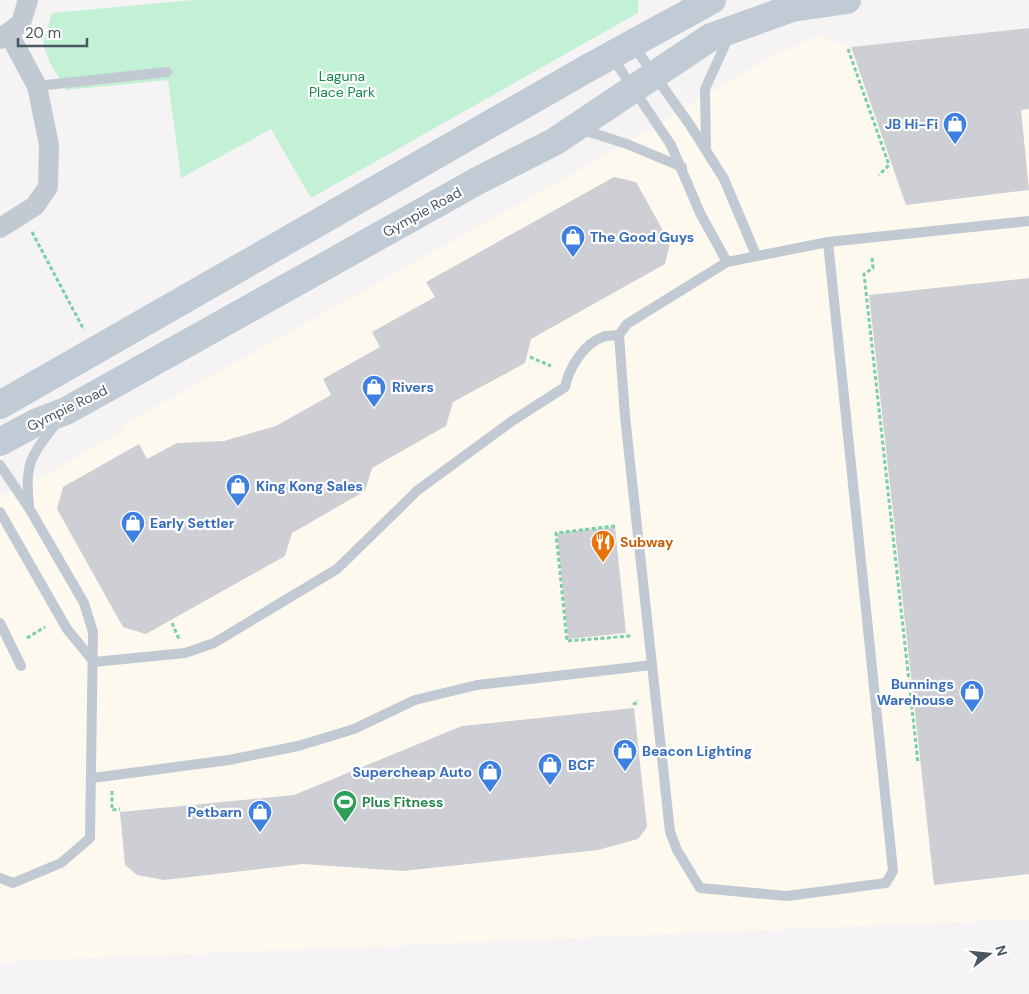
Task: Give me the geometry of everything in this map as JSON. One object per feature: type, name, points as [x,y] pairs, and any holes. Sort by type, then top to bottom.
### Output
[{"type":"main road","points":[[0,405],[712,0]]},
{"type":"main road","name":"Gympie Road","points":[[0,442],[37,422],[66,411],[479,180],[577,128],[692,48],[732,28],[792,8],[842,0]]},
{"type":"street","points":[[0,228],[22,216],[35,206],[48,187],[49,145],[37,86],[4,36],[22,23],[28,0]]},
{"type":"lane","points":[[706,150],[705,89],[732,28]]},
{"type":"lane","points":[[622,50],[644,81],[706,150],[724,180],[756,255]]},
{"type":"lane","points":[[622,50],[644,81],[700,212],[727,262]]},
{"type":"lane","points":[[37,86],[167,72]]},
{"type":"lane","points":[[577,128],[627,144],[647,154],[682,167]]},
{"type":"lane","points":[[828,242],[893,871],[886,882],[787,896],[700,888],[677,850],[670,832],[624,407],[620,335],[628,324],[727,262],[828,242],[1029,221]]},
{"type":"lane","points":[[94,662],[185,653],[214,644],[337,569],[418,490],[512,421],[566,387],[567,377],[587,346],[604,336],[620,335]]},
{"type":"lane","points":[[29,508],[26,480],[31,458],[66,411]]},
{"type":"lane","points":[[0,465],[29,508],[84,603],[93,632],[94,662],[90,838],[61,863],[12,883],[0,878]]},
{"type":"lane","points":[[0,512],[67,629],[94,662]]},
{"type":"lane","points":[[0,528],[11,531]]},
{"type":"lane","points":[[0,623],[21,666]]},
{"type":"lane","points":[[92,778],[229,760],[298,746],[354,729],[415,700],[477,685],[652,665]]},
{"type":"path","points":[[848,49],[870,105],[889,165],[879,175]]},
{"type":"path","points":[[22,216],[85,330]]},
{"type":"path","points":[[872,258],[873,268],[864,274],[918,763]]},
{"type":"path","points":[[530,357],[551,366]]},
{"type":"path","points":[[615,526],[556,533],[567,641],[631,635],[632,644]]},
{"type":"path","points":[[172,623],[180,640]]},
{"type":"path","points":[[26,638],[45,627]]},
{"type":"path","points":[[633,704],[637,704],[637,695]]},
{"type":"path","points":[[112,788],[112,810],[120,809]]},
{"type":"shaded area","points":[[1029,28],[1029,919],[0,962],[0,496],[31,483],[122,431],[125,424],[599,159],[772,56],[818,36],[851,47]]},
{"type":"green space","name":"Laguna Place Park","points":[[193,0],[638,0],[638,13],[311,198],[271,129],[181,178],[168,80],[66,90],[50,63],[43,44],[52,13]]},
{"type":"building","name":"JB Hi-Fi","points":[[1029,28],[1029,109],[1021,110],[1029,190],[906,205],[851,47]]},
{"type":"building","points":[[614,177],[636,182],[670,243],[665,264],[531,339],[525,363],[453,402],[446,426],[372,468],[365,491],[292,533],[285,556],[146,634],[123,627],[57,509],[63,487],[139,444],[147,459],[177,443],[224,441],[276,426],[292,417],[331,395],[323,379],[380,347],[372,332],[435,297],[426,282]]},
{"type":"building","name":"Bunnings Warehouse","points":[[1029,278],[1029,874],[934,885],[869,295]]},
{"type":"building","points":[[615,527],[626,633],[568,639],[557,533]]},
{"type":"building","points":[[634,708],[647,827],[638,839],[598,850],[403,871],[303,864],[164,880],[137,875],[125,865],[120,812],[294,795],[462,726]]},
{"type":"place","name":"JB Hi-Fi","points":[[955,145]]},
{"type":"place","name":"The Good Guys","points":[[573,258]]},
{"type":"place","name":"Rivers","points":[[374,408]]},
{"type":"place","name":"King Kong Sales","points":[[238,507]]},
{"type":"place","name":"Early Settler","points":[[133,544]]},
{"type":"place","name":"Subway","points":[[603,563]]},
{"type":"place","name":"Bunnings Warehouse","points":[[972,713]]},
{"type":"place","name":"Beacon Lighting","points":[[625,772]]},
{"type":"place","name":"BCF","points":[[550,786]]},
{"type":"place","name":"Supercheap Auto","points":[[490,793]]},
{"type":"place","name":"Plus Fitness","points":[[345,823]]},
{"type":"place","name":"Petbarn","points":[[260,833]]}]
